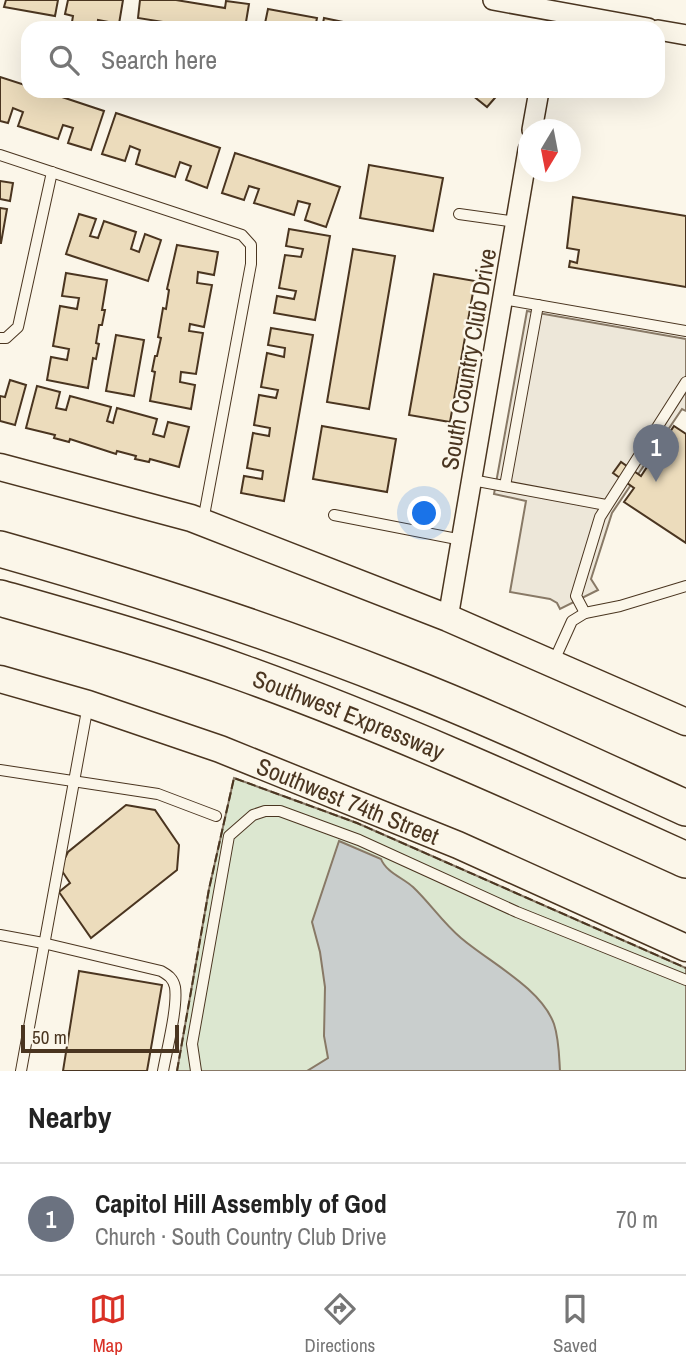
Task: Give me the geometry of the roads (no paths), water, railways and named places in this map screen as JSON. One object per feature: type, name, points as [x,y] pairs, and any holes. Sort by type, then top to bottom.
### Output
[{"type":"highway","name":"Southwest Expressway","points":[[0,549],[104,578],[305,646],[475,714],[686,808]]},
{"type":"highway","name":"Southwest Expressway","points":[[0,598],[95,625],[254,677],[497,775],[686,860]]},
{"type":"main road","points":[[0,467],[202,523],[448,618],[686,722]]},
{"type":"main road","name":"Southwest 74th Street","points":[[0,679],[88,704],[220,749],[445,840],[686,948]]},
{"type":"street","points":[[493,0],[551,19],[573,21]]},
{"type":"street","points":[[665,31],[686,35]]},
{"type":"street","points":[[534,119],[538,98]]},
{"type":"street","name":"South Country Club Drive","points":[[448,618],[523,182]]},
{"type":"lane","points":[[0,155],[242,235],[251,245],[251,264],[202,523]]},
{"type":"lane","points":[[0,338],[6,338],[18,327],[52,172]]},
{"type":"lane","points":[[458,214],[516,222]]},
{"type":"lane","points":[[503,299],[686,331]]},
{"type":"lane","points":[[505,486],[538,305]]},
{"type":"lane","points":[[585,612],[576,596],[600,517],[682,399],[686,382]]},
{"type":"lane","points":[[472,480],[606,505]]},
{"type":"lane","points":[[334,515],[462,540]]},
{"type":"lane","points":[[553,663],[572,621],[585,612],[620,606],[686,586]]},
{"type":"lane","points":[[21,1071],[88,704]]},
{"type":"lane","points":[[0,770],[158,794],[216,816]]},
{"type":"lane","points":[[196,1071],[192,1044],[229,836],[253,815],[265,811],[280,811],[359,840],[517,912],[686,980]]},
{"type":"lane","points":[[0,935],[161,971],[170,976],[175,985],[175,1001],[163,1071]]},
{"type":"place","name":"Capitol Hill Assembly of God","points":[[656,482]]}]
